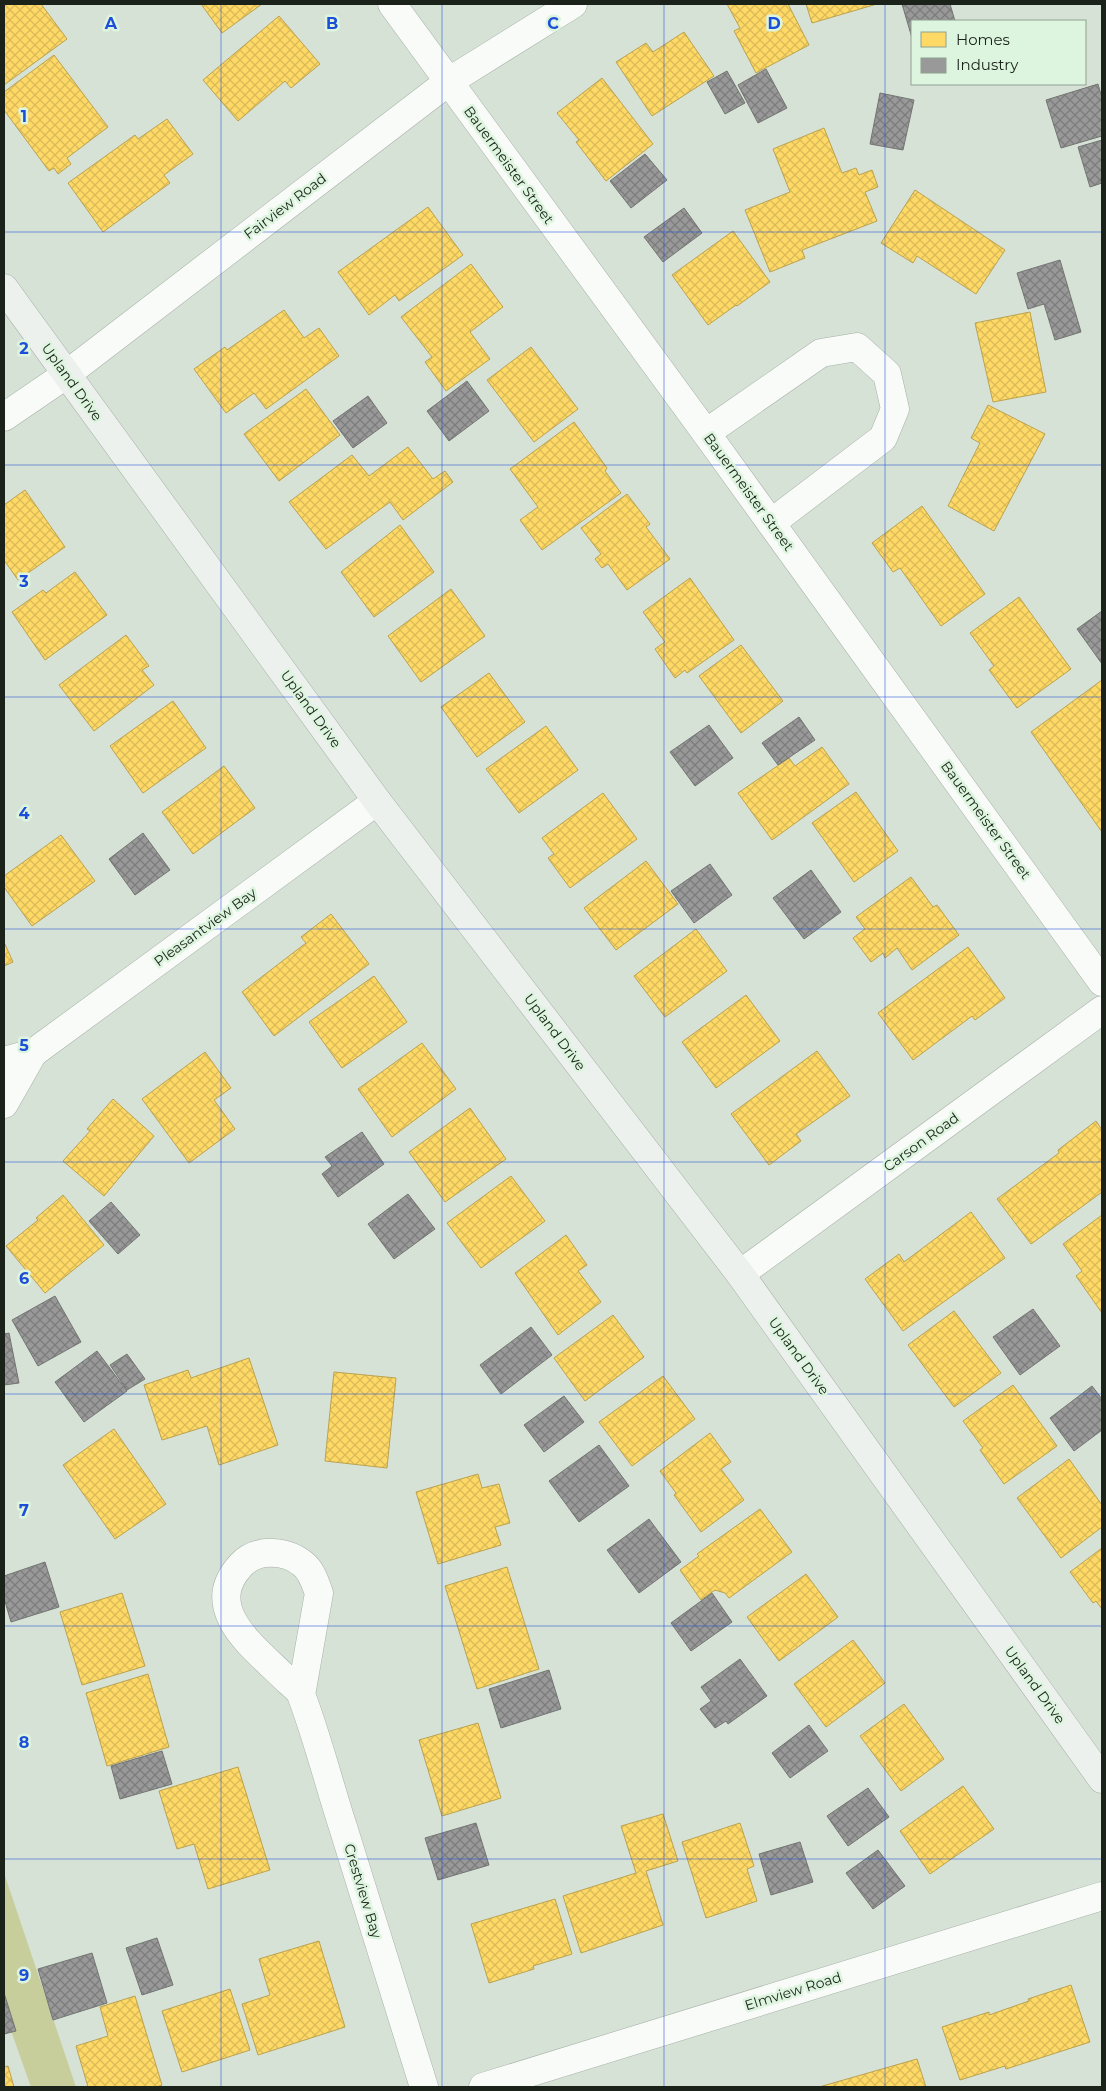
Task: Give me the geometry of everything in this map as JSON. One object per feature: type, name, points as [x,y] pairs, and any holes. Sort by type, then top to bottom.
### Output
[{"type":"street","name":"Bauermeister Street","points":[[392,4],[706,433],[1102,982]]},
{"type":"street","name":"Fairview Road","points":[[4,417],[67,374],[448,82],[573,4]]},
{"type":"street","name":"Upland Drive","points":[[4,288],[377,801],[740,1274],[1102,1779]]},
{"type":"street","points":[[706,433],[821,353],[857,347],[887,374],[895,408],[883,438],[771,523]]},
{"type":"street","name":"Pleasantview Bay","points":[[4,1060],[33,1053],[377,801]]},
{"type":"street","name":"Carson Road","points":[[740,1274],[1102,1010]]},
{"type":"street","name":"Pleasantview Bay","points":[[4,1104],[33,1053]]},
{"type":"street","name":"Crestview Bay","points":[[302,1695],[240,1632],[230,1619],[226,1603],[227,1587],[234,1573],[245,1561],[259,1554],[276,1552],[291,1556],[304,1564],[314,1578],[319,1593],[302,1695],[424,2087]]},
{"type":"street","name":"Elmview Road","points":[[483,2087],[1102,1896]]},
{"type":"green space","points":[[4,1873],[76,2087],[31,2087],[4,2011]]},
{"type":"building: Homes","points":[[4,4],[41,4],[67,39],[4,85]]},
{"type":"building: Homes","points":[[201,4],[262,4],[222,33]]},
{"type":"building: Homes","points":[[727,4],[788,4],[809,45],[756,73],[734,31],[740,28]]},
{"type":"building: Homes","points":[[806,4],[877,4],[812,23]]},
{"type":"building: Homes","points":[[279,16],[320,64],[291,88],[285,81],[238,121],[203,80]]},
{"type":"building: Homes","points":[[684,32],[714,76],[652,116],[616,62],[646,43],[653,52]]},
{"type":"building: Homes","points":[[54,55],[108,127],[67,158],[71,164],[58,174],[54,168],[49,171],[4,110],[4,92]]},
{"type":"building: Homes","points":[[602,78],[653,144],[606,181],[576,142],[579,140],[557,113]]},
{"type":"building: Homes","points":[[167,119],[193,154],[164,175],[170,183],[103,232],[68,183],[135,135],[138,139]]},
{"type":"building: Homes","points":[[824,128],[842,173],[856,168],[859,175],[872,170],[878,187],[865,192],[877,221],[802,250],[805,258],[770,272],[745,210],[790,192],[773,149]]},
{"type":"building: Homes","points":[[915,190],[1005,250],[976,294],[917,256],[913,263],[881,243]]},
{"type":"building: Homes","points":[[428,207],[463,255],[399,301],[395,295],[369,315],[338,272]]},
{"type":"building: Homes","points":[[733,231],[770,282],[708,325],[672,275]]},
{"type":"building: Homes","points":[[471,264],[503,307],[470,332],[490,359],[446,391],[425,362],[432,357],[401,317]]},
{"type":"building: Homes","points":[[284,310],[304,338],[319,328],[339,356],[266,409],[254,393],[226,413],[194,369],[225,347],[227,350]]},
{"type":"building: Homes","points":[[1030,312],[1046,392],[993,402],[975,323]]},
{"type":"building: Homes","points":[[531,347],[578,409],[534,442],[487,380]]},
{"type":"building: Homes","points":[[306,389],[340,435],[279,481],[244,434]]},
{"type":"building: Homes","points":[[988,405],[1045,434],[994,531],[948,506],[980,443],[971,438]]},
{"type":"building: Homes","points":[[574,422],[607,468],[605,471],[621,493],[542,550],[520,520],[538,507],[510,469]]},
{"type":"building: Homes","points":[[408,447],[433,479],[445,471],[453,482],[403,520],[390,502],[326,549],[289,502],[352,455],[369,476]]},
{"type":"building: Homes","points":[[25,490],[65,547],[18,580],[4,560],[4,505]]},
{"type":"building: Homes","points":[[627,494],[650,524],[646,527],[670,559],[627,590],[608,564],[602,568],[595,559],[601,554],[581,528]]},
{"type":"building: Homes","points":[[922,506],[985,594],[941,626],[900,568],[893,572],[872,543]]},
{"type":"building: Homes","points":[[400,525],[434,572],[374,617],[341,572]]},
{"type":"building: Homes","points":[[75,572],[107,615],[45,660],[12,612],[43,590],[46,593]]},
{"type":"building: Homes","points":[[690,578],[734,640],[687,673],[685,670],[675,678],[655,649],[665,642],[643,612]]},
{"type":"building: Homes","points":[[451,589],[485,636],[421,682],[388,636]]},
{"type":"building: Homes","points":[[1019,597],[1071,669],[1017,708],[989,670],[994,666],[970,633]]},
{"type":"building: Homes","points":[[126,635],[149,666],[142,670],[154,685],[94,731],[59,685]]},
{"type":"building: Homes","points":[[741,645],[783,701],[741,733],[699,676]]},
{"type":"building: Homes","points":[[489,673],[525,722],[477,757],[441,707]]},
{"type":"building: Homes","points":[[1102,680],[1102,832],[1031,732]]},
{"type":"building: Homes","points":[[173,701],[206,748],[143,793],[110,746]]},
{"type":"building: Homes","points":[[546,726],[578,770],[519,813],[486,769]]},
{"type":"building: Homes","points":[[822,747],[849,784],[772,840],[738,793],[789,758],[795,766]]},
{"type":"building: Homes","points":[[224,766],[255,808],[193,854],[162,812]]},
{"type":"building: Homes","points":[[856,792],[898,851],[854,882],[812,823]]},
{"type":"building: Homes","points":[[603,793],[637,839],[570,888],[548,858],[554,854],[542,838]]},
{"type":"building: Homes","points":[[61,835],[95,881],[32,926],[4,887],[4,876]]},
{"type":"building: Homes","points":[[646,861],[678,904],[616,950],[584,908]]},
{"type":"building: Homes","points":[[911,877],[933,907],[937,905],[959,935],[912,970],[897,948],[885,958],[883,953],[871,962],[853,938],[865,929],[856,917]]},
{"type":"building: Homes","points":[[331,914],[369,964],[274,1036],[242,992],[306,943],[301,937]]},
{"type":"building: Homes","points":[[696,929],[727,971],[665,1017],[634,976]]},
{"type":"building: Homes","points":[[4,942],[13,962],[4,966]]},
{"type":"building: Homes","points":[[968,947],[1005,998],[975,1020],[972,1016],[913,1060],[878,1013]]},
{"type":"building: Homes","points":[[374,976],[407,1022],[342,1068],[309,1022]]},
{"type":"building: Homes","points":[[746,995],[780,1041],[716,1088],[682,1042]]},
{"type":"building: Homes","points":[[422,1043],[456,1089],[392,1137],[358,1089]]},
{"type":"building: Homes","points":[[817,1051],[850,1096],[796,1134],[801,1141],[769,1165],[731,1114]]},
{"type":"building: Homes","points":[[205,1052],[231,1088],[214,1100],[235,1129],[189,1163],[142,1099]]},
{"type":"building: Homes","points":[[113,1099],[154,1136],[104,1196],[63,1161],[90,1131],[87,1129]]},
{"type":"building: Homes","points":[[470,1108],[506,1159],[445,1202],[409,1152]]},
{"type":"building: Homes","points":[[1096,1121],[1102,1130],[1102,1192],[1031,1244],[997,1199],[1059,1153],[1058,1150]]},
{"type":"building: Homes","points":[[511,1176],[545,1221],[481,1268],[447,1223]]},
{"type":"building: Homes","points":[[63,1195],[104,1245],[45,1293],[6,1246],[38,1220],[36,1218]]},
{"type":"building: Homes","points":[[971,1212],[1005,1258],[903,1331],[865,1279],[899,1254],[904,1262]]},
{"type":"building: Homes","points":[[1102,1215],[1102,1313],[1076,1276],[1082,1271],[1063,1244]]},
{"type":"building: Homes","points":[[566,1235],[587,1265],[578,1271],[601,1302],[558,1335],[515,1273]]},
{"type":"building: Homes","points":[[954,1311],[1001,1373],[954,1407],[908,1345]]},
{"type":"building: Homes","points":[[613,1315],[644,1357],[585,1401],[554,1358]]},
{"type":"building: Homes","points":[[249,1358],[278,1445],[219,1465],[207,1426],[162,1440],[144,1385],[188,1370],[191,1378]]},
{"type":"building: Homes","points":[[334,1372],[396,1378],[387,1468],[325,1461]]},
{"type":"building: Homes","points":[[663,1376],[695,1419],[632,1466],[599,1422]]},
{"type":"building: Homes","points":[[1013,1385],[1057,1446],[1004,1484],[980,1450],[983,1448],[963,1421]]},
{"type":"building: Homes","points":[[114,1429],[166,1504],[115,1539],[63,1465]]},
{"type":"building: Homes","points":[[710,1433],[731,1462],[721,1469],[744,1500],[701,1532],[674,1495],[676,1493],[660,1471]]},
{"type":"building: Homes","points":[[1069,1459],[1102,1505],[1102,1527],[1061,1558],[1017,1498]]},
{"type":"building: Homes","points":[[478,1474],[482,1488],[499,1484],[510,1523],[495,1527],[501,1545],[438,1564],[416,1492]]},
{"type":"building: Homes","points":[[760,1509],[792,1552],[729,1598],[725,1593],[715,1590],[701,1600],[680,1570],[699,1556],[697,1554]]},
{"type":"building: Homes","points":[[1102,1548],[1102,1609],[1096,1601],[1093,1603],[1070,1572]]},
{"type":"building: Homes","points":[[507,1567],[539,1669],[477,1689],[445,1586]]},
{"type":"building: Homes","points":[[806,1574],[838,1617],[779,1661],[747,1617]]},
{"type":"building: Homes","points":[[122,1593],[145,1666],[82,1685],[60,1612]]},
{"type":"building: Homes","points":[[853,1640],[885,1683],[826,1727],[794,1684]]},
{"type":"building: Homes","points":[[148,1674],[169,1747],[107,1766],[86,1693]]},
{"type":"building: Homes","points":[[904,1704],[944,1759],[901,1791],[860,1736]]},
{"type":"building: Homes","points":[[478,1723],[501,1798],[442,1816],[419,1740]]},
{"type":"building: Homes","points":[[238,1767],[270,1870],[208,1889],[194,1844],[177,1849],[159,1791]]},
{"type":"building: Homes","points":[[963,1786],[994,1829],[930,1874],[900,1831]]},
{"type":"building: Homes","points":[[663,1814],[678,1861],[646,1871],[663,1925],[581,1953],[563,1896],[636,1873],[621,1826]]},
{"type":"building: Homes","points":[[740,1823],[754,1866],[747,1869],[757,1901],[706,1918],[682,1842]]},
{"type":"building: Homes","points":[[555,1899],[572,1954],[533,1966],[534,1969],[489,1983],[471,1924]]},
{"type":"building: Homes","points":[[319,1941],[345,2027],[258,2055],[242,2004],[270,1995],[259,1959]]},
{"type":"building: Homes","points":[[1071,1985],[1090,2042],[1006,2069],[1005,2066],[960,2080],[942,2027],[989,2012],[989,2015],[1029,2001],[1028,1999]]},
{"type":"building: Homes","points":[[230,1989],[250,2050],[182,2072],[162,2011]]},
{"type":"building: Homes","points":[[135,1996],[162,2085],[156,2087],[88,2087],[76,2046],[108,2036],[100,2007]]},
{"type":"building: Homes","points":[[917,2059],[926,2087],[819,2087]]},
{"type":"building: Homes","points":[[8,2066],[14,2087],[4,2087],[4,2067]]},
{"type":"building: Industry","points":[[902,4],[950,4],[955,20],[911,20],[911,35]]},
{"type":"building: Industry","points":[[766,69],[787,108],[758,123],[738,85]]},
{"type":"building: Industry","points":[[727,71],[745,103],[725,114],[707,82]]},
{"type":"building: Industry","points":[[1098,84],[1102,98],[1102,136],[1061,148],[1046,100]]},
{"type":"building: Industry","points":[[880,93],[914,100],[903,150],[870,144]]},
{"type":"building: Industry","points":[[1102,140],[1102,183],[1090,187],[1078,147]]},
{"type":"building: Industry","points":[[645,154],[667,180],[631,208],[610,181]]},
{"type":"building: Industry","points":[[684,208],[702,233],[663,262],[644,237]]},
{"type":"building: Industry","points":[[1060,260],[1081,332],[1055,340],[1044,304],[1028,309],[1017,273]]},
{"type":"building: Industry","points":[[467,381],[489,411],[449,441],[427,411]]},
{"type":"building: Industry","points":[[368,396],[387,423],[353,448],[333,421]]},
{"type":"building: Industry","points":[[1102,611],[1102,664],[1077,629]]},
{"type":"building: Industry","points":[[799,717],[815,740],[778,765],[762,743]]},
{"type":"building: Industry","points":[[709,725],[733,758],[695,786],[670,752]]},
{"type":"building: Industry","points":[[143,833],[170,870],[135,895],[109,859]]},
{"type":"building: Industry","points":[[710,864],[732,895],[694,923],[671,891]]},
{"type":"building: Industry","points":[[811,870],[841,912],[804,939],[773,898]]},
{"type":"building: Industry","points":[[362,1132],[384,1164],[338,1197],[322,1174],[332,1166],[325,1157]]},
{"type":"building: Industry","points":[[408,1194],[435,1229],[394,1259],[368,1224]]},
{"type":"building: Industry","points":[[111,1202],[140,1235],[118,1254],[89,1221]]},
{"type":"building: Industry","points":[[55,1296],[81,1342],[38,1366],[12,1320]]},
{"type":"building: Industry","points":[[1033,1309],[1060,1346],[1020,1375],[993,1337]]},
{"type":"building: Industry","points":[[531,1327],[552,1355],[501,1394],[480,1365]]},
{"type":"building: Industry","points":[[9,1333],[19,1383],[4,1385],[4,1334]]},
{"type":"building: Industry","points":[[97,1351],[127,1391],[84,1422],[55,1382]]},
{"type":"building: Industry","points":[[127,1354],[145,1379],[127,1390],[110,1365]]},
{"type":"building: Industry","points":[[1092,1386],[1102,1399],[1102,1430],[1074,1451],[1050,1418]]},
{"type":"building: Industry","points":[[564,1396],[584,1422],[544,1452],[524,1425]]},
{"type":"building: Industry","points":[[599,1445],[629,1486],[579,1522],[549,1481]]},
{"type":"building: Industry","points":[[649,1519],[681,1562],[639,1593],[607,1550]]},
{"type":"building: Industry","points":[[45,1562],[59,1607],[11,1622],[4,1598],[4,1576]]},
{"type":"building: Industry","points":[[712,1593],[732,1622],[691,1651],[671,1623]]},
{"type":"building: Industry","points":[[740,1659],[767,1696],[728,1724],[726,1721],[715,1728],[700,1709],[711,1701],[701,1687]]},
{"type":"building: Industry","points":[[549,1670],[561,1709],[501,1728],[489,1689]]},
{"type":"building: Industry","points":[[809,1725],[828,1751],[790,1778],[772,1753]]},
{"type":"building: Industry","points":[[162,1751],[172,1784],[120,1799],[111,1766]]},
{"type":"building: Industry","points":[[868,1788],[889,1817],[848,1846],[827,1816]]},
{"type":"building: Industry","points":[[476,1823],[489,1865],[438,1880],[425,1838]]},
{"type":"building: Industry","points":[[800,1842],[813,1882],[771,1895],[759,1854]]},
{"type":"building: Industry","points":[[878,1850],[905,1886],[873,1909],[846,1873]]},
{"type":"building: Industry","points":[[157,1938],[173,1985],[142,1995],[126,1948]]},
{"type":"building: Industry","points":[[92,1953],[107,2003],[53,2020],[38,1969]]},
{"type":"building: Industry","points":[[4,1993],[16,2031],[4,2034]]}]
